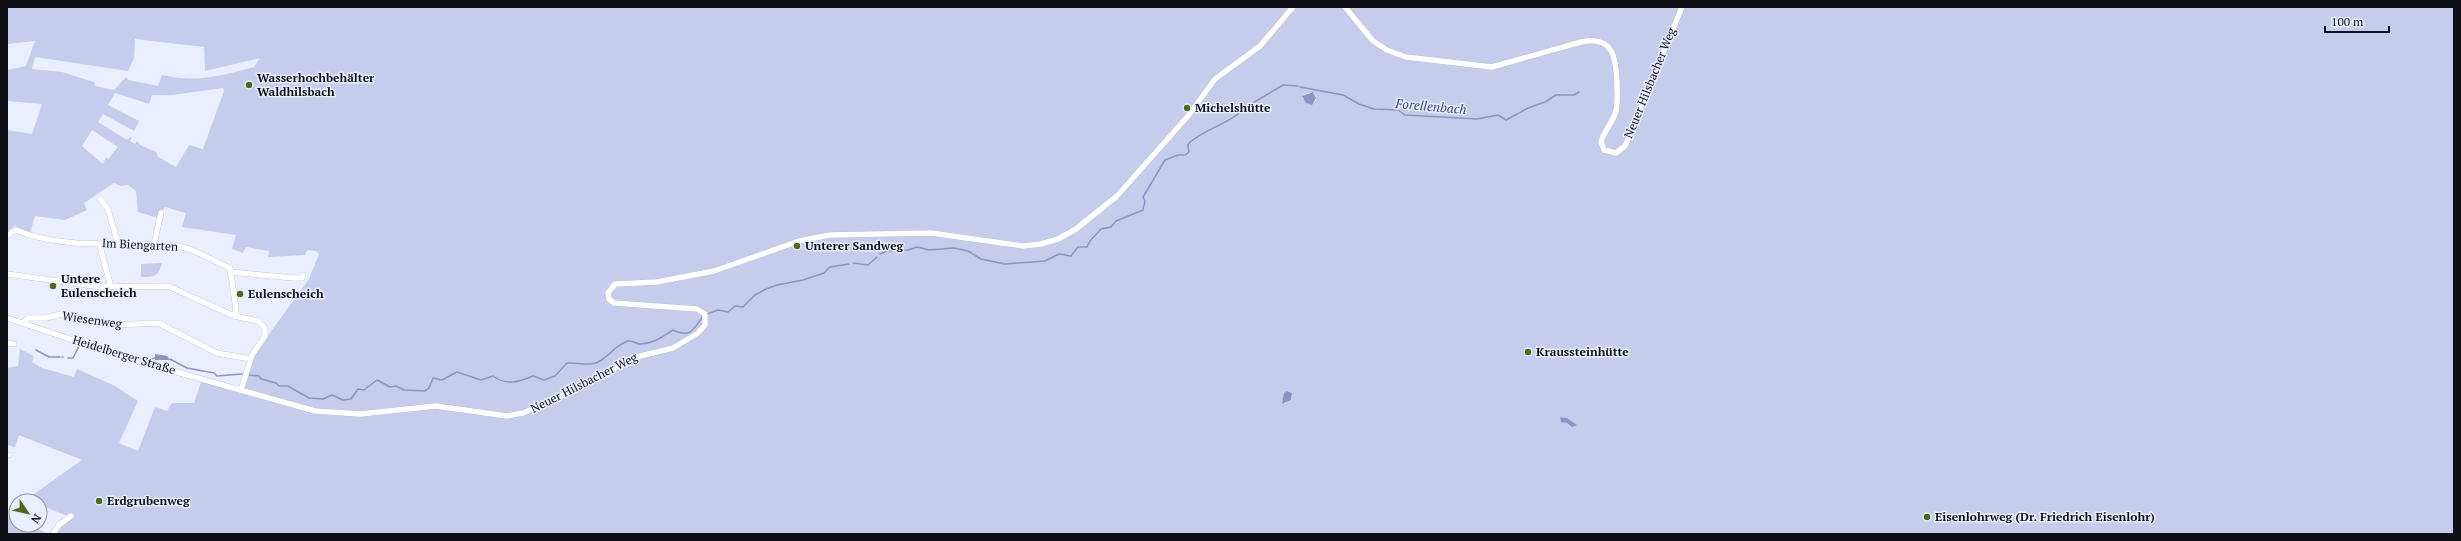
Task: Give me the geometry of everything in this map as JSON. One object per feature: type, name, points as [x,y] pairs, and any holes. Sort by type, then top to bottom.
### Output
[{"type":"street","name":"Neuer Hilsbacher Weg","points":[[242,390],[301,408],[334,413],[373,413],[430,406],[499,416],[519,414],[593,381],[632,358],[667,350],[680,344],[698,333],[706,325],[704,314],[697,309],[614,303],[609,299],[608,293],[615,284],[654,282],[714,272],[794,243],[830,235],[931,233],[1023,246],[1055,240],[1076,229],[1114,198],[1188,116],[1215,79],[1260,46],[1293,7]]},
{"type":"street","name":"Neuer Hilsbacher Weg","points":[[1345,7],[1364,32],[1377,44],[1394,53],[1410,57],[1492,67],[1581,42],[1594,40],[1602,42],[1611,50],[1616,63],[1616,109],[1601,142],[1604,150],[1612,153],[1620,151],[1625,146],[1635,116],[1652,80],[1682,7]]},
{"type":"street","points":[[100,199],[107,208],[118,237],[118,244]]},
{"type":"street","points":[[154,244],[161,213]]},
{"type":"street","name":"Im Biengarten","points":[[7,236],[16,230],[38,237],[99,243],[154,244],[189,249],[227,266],[231,272]]},
{"type":"street","points":[[99,243],[111,287]]},
{"type":"street","points":[[234,316],[236,309],[231,272],[293,278],[302,278],[303,275]]},
{"type":"street","points":[[7,274],[111,287],[168,286],[234,316],[257,321],[265,328],[265,336],[251,359],[242,390]]},
{"type":"street","name":"Wiesenweg","points":[[24,322],[27,318],[45,318],[61,314],[118,325],[156,322],[217,353],[251,359]]},
{"type":"street","name":"Heidelberger Straße","points":[[7,318],[24,322],[130,359],[242,390]]},
{"type":"street","points":[[7,343],[14,344]]},
{"type":"street","points":[[53,534],[59,524],[71,516]]},
{"type":"shaded area","points":[[7,7],[2454,7],[2454,534],[55,534],[68,516],[48,508],[48,493],[35,493],[82,460],[19,435],[15,447],[7,445],[7,368],[18,366],[20,349],[34,356],[32,362],[42,368],[74,377],[77,369],[115,386],[138,401],[119,443],[138,451],[155,407],[167,411],[172,403],[194,403],[203,376],[240,387],[251,359],[309,279],[319,254],[316,251],[307,250],[305,255],[268,257],[269,251],[246,247],[243,253],[232,249],[236,235],[182,227],[186,213],[165,207],[158,218],[138,212],[136,191],[128,185],[121,186],[114,183],[84,203],[87,210],[65,220],[35,216],[30,233],[19,229],[15,225],[7,232],[7,130],[32,134],[42,104],[7,101],[7,70],[26,66],[35,41],[7,44]],"holes":[[[135,39],[204,47],[205,71],[260,58],[254,67],[219,76],[186,78],[162,75],[158,86],[129,80],[126,77],[114,90],[95,86],[94,82],[62,72],[32,69],[35,57],[128,71],[134,58]],[[223,88],[224,91],[203,149],[189,145],[176,167],[158,157],[156,152],[140,145],[137,141],[135,144],[130,141],[132,138],[130,137],[127,140],[98,122],[103,114],[134,131],[139,121],[108,105],[115,93],[149,104],[152,95],[172,95]],[[1312,92],[1316,96],[1316,100],[1311,105],[1302,98],[1304,94]],[[92,130],[118,147],[108,159],[106,157],[103,164],[82,146]],[[1287,391],[1290,392],[1292,395],[1291,400],[1284,404],[1283,401]],[[1560,417],[1566,418],[1576,426],[1562,422]]]},
{"type":"shaded area","points":[[1313,92],[1316,98],[1312,105],[1306,103],[1302,96]]},
{"type":"shaded area","points":[[162,263],[157,274],[150,277],[141,277],[141,264]]},
{"type":"shaded area","points":[[155,354],[167,356],[170,360],[155,360]]},
{"type":"shaded area","points":[[1287,391],[1292,393],[1291,400],[1282,404],[1284,393]]},
{"type":"shaded area","points":[[1560,417],[1567,418],[1577,425],[1572,427],[1567,423],[1561,422]]},
{"type":"shaded area","points":[[8,518],[8,533],[48,534],[7,534]]},
{"type":"waterway","name":"Forellenbach","points":[[1251,104],[1283,85],[1298,86]]},
{"type":"waterway","name":"Forellenbach","points":[[1300,87],[1343,95],[1359,104],[1374,109],[1398,110],[1405,115],[1477,119],[1498,115],[1506,120],[1528,108],[1545,102],[1556,95],[1574,95],[1579,92]]},
{"type":"waterway","name":"Forellenbach","points":[[880,254],[887,251],[908,250],[917,247],[929,250],[954,248],[968,251],[981,259],[1005,264],[1045,261],[1059,254],[1071,256],[1078,247],[1087,247],[1090,241],[1101,229],[1111,227],[1116,221],[1143,210],[1145,201],[1143,197],[1165,160],[1178,155],[1185,155],[1189,152],[1188,145],[1190,142],[1205,132],[1234,117],[1248,106]]},
{"type":"waterway","name":"Forellenbach","points":[[853,263],[868,265],[877,257]]},
{"type":"waterway","name":"Forellenbach","points":[[707,314],[718,310],[728,312],[735,306],[743,307],[755,295],[766,289],[824,273],[830,267],[849,264]]},
{"type":"waterway","name":"Forellenbach","points":[[248,375],[259,376],[261,379],[276,383],[279,386],[288,386],[309,398],[323,399],[332,395],[343,400],[351,399],[358,389],[364,390],[377,380],[390,387],[396,386],[404,390],[425,391],[429,388],[433,378],[442,380],[457,372],[481,380],[493,376],[508,382],[523,380],[533,376],[544,380],[555,376],[567,363],[590,364],[598,362],[620,345],[628,341],[645,344],[650,343],[673,330],[683,333],[691,332],[703,316]]},
{"type":"waterway","name":"Forellenbach","points":[[68,358],[73,358],[79,346]]},
{"type":"waterway","name":"Forellenbach","points":[[36,350],[49,357],[60,357]]},
{"type":"waterway","name":"Forellenbach","points":[[151,359],[155,358]]},
{"type":"waterway","name":"Forellenbach","points":[[170,359],[187,368],[214,373],[217,376],[242,374]]},
{"type":"place","name":"Wasserhochbehälter Waldhilsbach","points":[[249,85]]},
{"type":"place","name":"Michelshütte","points":[[1187,108]]},
{"type":"place","name":"Unterer Sandweg","points":[[797,246]]},
{"type":"place","name":"Untere Eulenscheich","points":[[53,286]]},
{"type":"place","name":"Eulenscheich","points":[[240,294]]},
{"type":"place","name":"Kraussteinhütte","points":[[1528,352]]},
{"type":"place","name":"Erdgrubenweg","points":[[99,501]]},
{"type":"place","name":"Eisenlohrweg (Dr. Friedrich Eisenlohr)","points":[[1927,517]]}]
